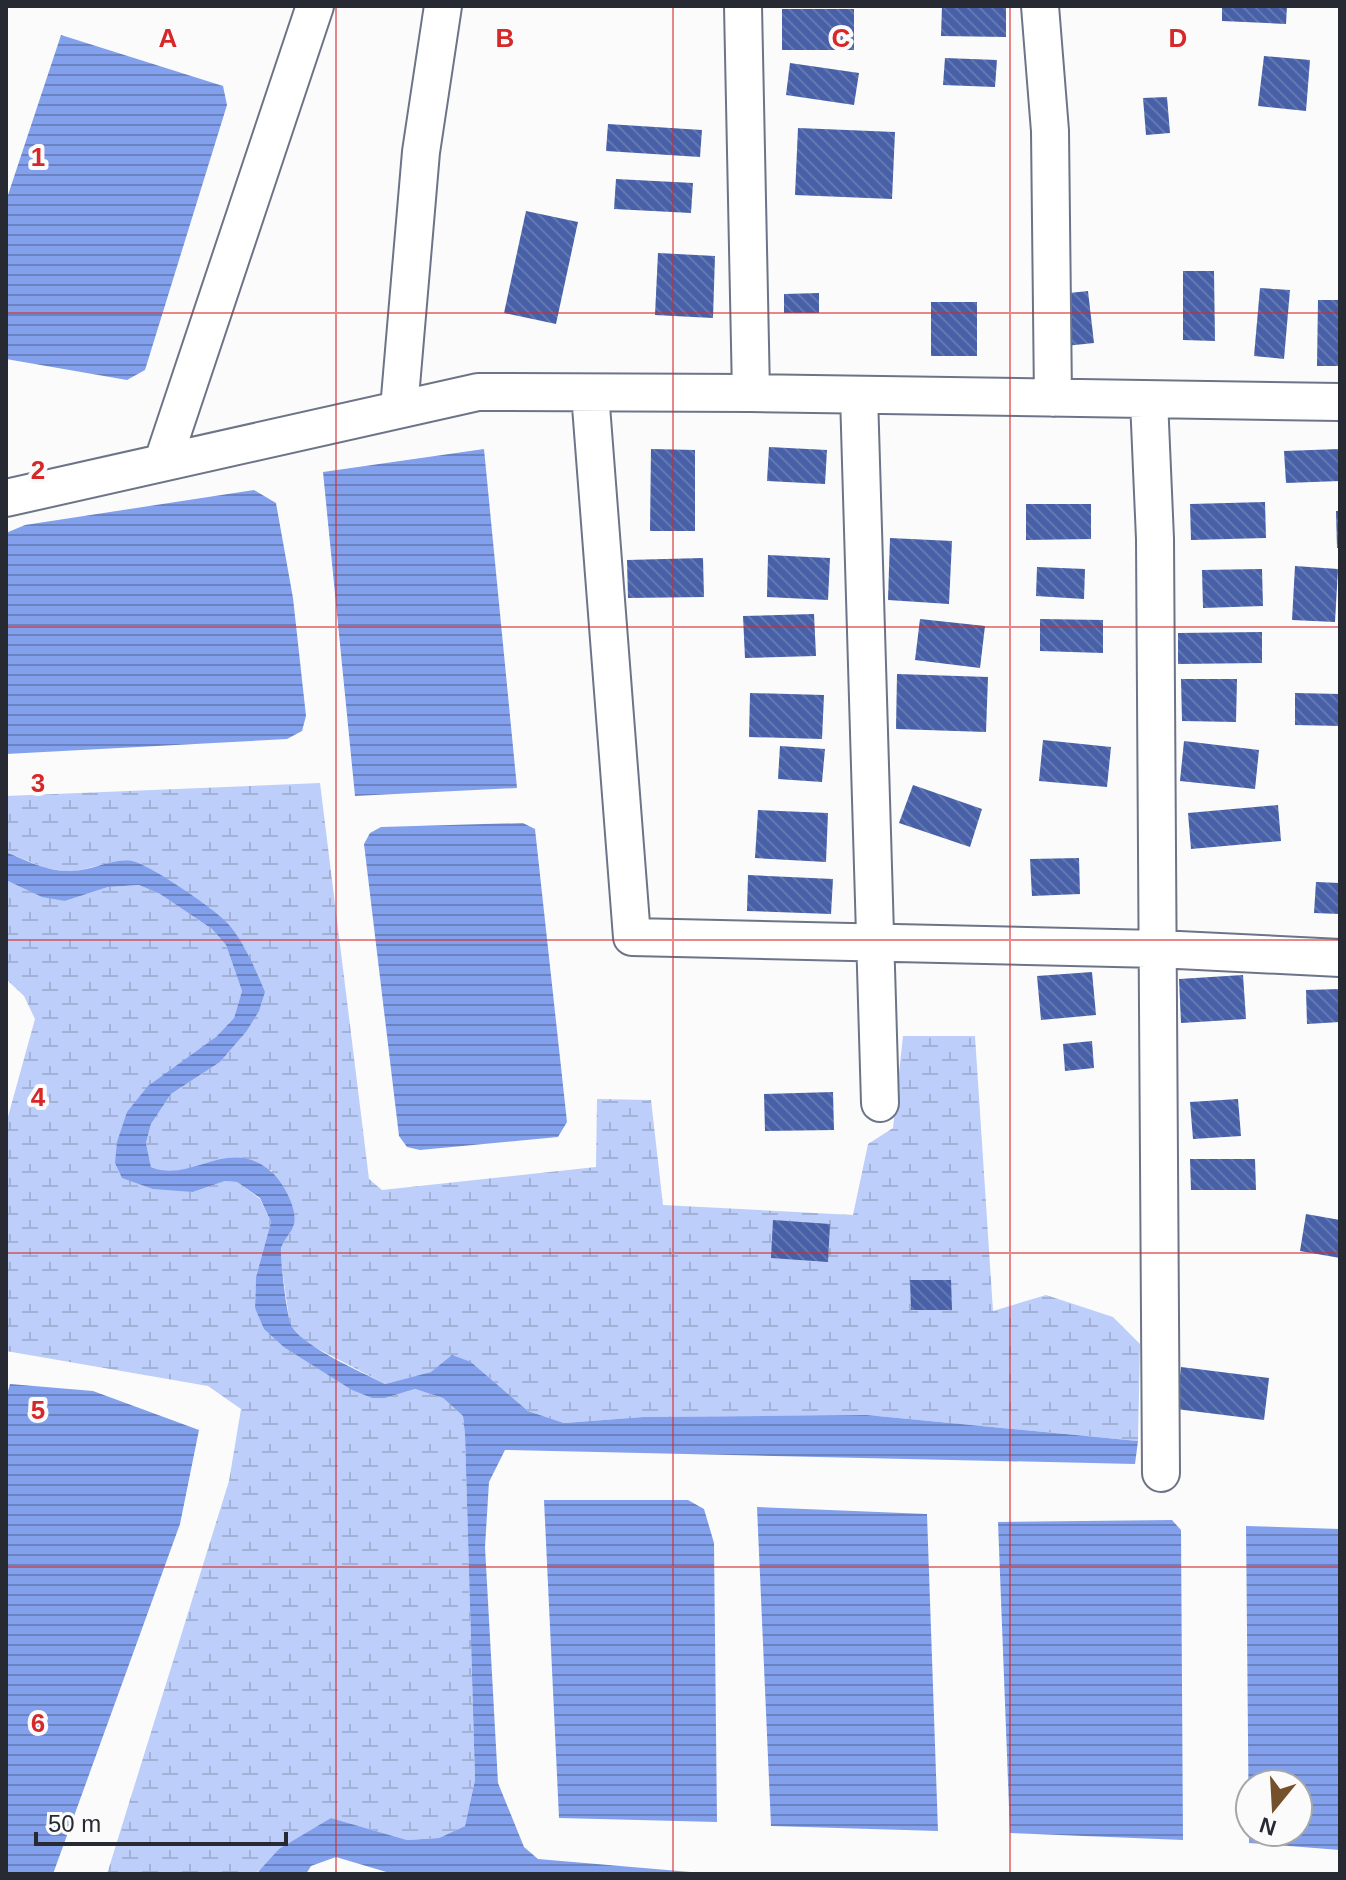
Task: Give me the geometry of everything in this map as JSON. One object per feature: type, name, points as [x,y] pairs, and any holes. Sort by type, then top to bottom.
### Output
[{"type":"street","points":[[163,461],[315,6]]},
{"type":"street","points":[[399,409],[421,152],[443,6]]},
{"type":"street","points":[[743,6],[751,393]]},
{"type":"street","points":[[1040,6],[1050,131],[1053,398]]},
{"type":"street","points":[[6,498],[478,392],[1340,402]]},
{"type":"street","points":[[590,393],[632,937],[1158,949],[1340,958]]},
{"type":"street","points":[[859,395],[880,1103]]},
{"type":"street","points":[[1149,400],[1155,539],[1161,1473]]},
{"type":"green space","points":[[320,783],[369,1179],[382,1190],[596,1167],[597,1099],[651,1100],[663,1205],[853,1215],[868,1144],[893,1128],[903,1036],[975,1036],[993,1311],[1046,1295],[1113,1317],[1140,1344],[1138,1441],[867,1415],[643,1417],[564,1423],[528,1411],[471,1362],[385,1384],[307,1343],[290,1325],[280,1255],[283,1241],[294,1225],[271,1170],[162,1171],[151,1167],[146,1143],[151,1124],[171,1094],[220,1062],[246,1032],[246,950],[113,862],[72,872],[45,868],[6,852],[6,796]]},
{"type":"green space","points":[[6,880],[65,901],[108,887],[139,885],[160,894],[212,929],[226,945],[242,991],[234,1018],[115,1163],[193,1192],[225,1181],[237,1182],[260,1199],[271,1222],[256,1277],[255,1308],[285,1348],[353,1390],[372,1398],[385,1398],[415,1389],[443,1398],[463,1416],[475,1780],[465,1826],[439,1838],[407,1840],[331,1818],[254,1874],[107,1874],[229,1481],[241,1409],[208,1386],[6,1351],[6,1124],[35,1019],[24,996],[6,979]]},
{"type":"water","points":[[61,35],[223,86],[227,105],[145,370],[127,380],[6,359],[6,201]]},
{"type":"water","points":[[484,449],[517,788],[355,796],[323,472]]},
{"type":"water","points":[[254,490],[276,503],[293,598],[306,716],[302,731],[287,739],[6,754],[6,533],[25,525]]},
{"type":"water","points":[[523,823],[535,829],[567,1122],[558,1137],[420,1150],[407,1147],[399,1136],[364,844],[370,833],[381,827]]},
{"type":"water","points":[[6,852],[62,871],[124,861],[141,864],[213,910],[241,942],[265,992],[259,1011],[246,1032],[220,1062],[171,1094],[151,1124],[146,1143],[151,1167],[166,1171],[180,1170],[237,1158],[253,1160],[273,1174],[292,1204],[295,1220],[281,1249],[290,1322],[299,1335],[335,1359],[385,1384],[431,1372],[452,1355],[471,1362],[528,1411],[564,1423],[643,1417],[867,1415],[1138,1441],[1135,1464],[505,1450],[489,1482],[485,1547],[498,1783],[524,1847],[538,1859],[714,1874],[393,1874],[336,1857],[311,1866],[306,1874],[254,1874],[279,1849],[331,1818],[407,1840],[439,1838],[465,1826],[475,1780],[463,1416],[443,1398],[415,1389],[385,1398],[372,1398],[352,1390],[285,1348],[264,1329],[255,1308],[256,1277],[271,1222],[260,1198],[237,1182],[225,1181],[193,1192],[153,1189],[122,1178],[115,1163],[117,1142],[127,1112],[148,1086],[216,1037],[234,1018],[242,991],[226,945],[212,929],[160,894],[139,885],[108,887],[65,901],[42,897],[6,880]]},
{"type":"water","points":[[10,1384],[93,1391],[199,1430],[180,1524],[53,1874],[6,1874],[6,1398]]},
{"type":"water","points":[[544,1500],[688,1500],[704,1509],[714,1543],[717,1822],[559,1818]]},
{"type":"water","points":[[757,1507],[927,1514],[938,1831],[771,1826]]},
{"type":"water","points":[[1172,1520],[1181,1530],[1183,1840],[1010,1833],[998,1522]]},
{"type":"water","points":[[1246,1526],[1340,1529],[1340,1850],[1314,1848],[1314,1768],[1248,1768]]},
{"type":"building","points":[[942,6],[1006,6],[1006,37],[941,36]]},
{"type":"building","points":[[1222,6],[1287,6],[1286,24],[1222,21]]},
{"type":"building","points":[[782,9],[854,9],[854,50],[782,50]]},
{"type":"building","points":[[1264,56],[1310,60],[1306,111],[1258,106]]},
{"type":"building","points":[[945,58],[997,60],[995,87],[943,85]]},
{"type":"building","points":[[790,63],[859,73],[854,105],[786,95]]},
{"type":"building","points":[[1167,97],[1170,133],[1146,135],[1143,98]]},
{"type":"building","points":[[608,124],[702,130],[700,157],[606,151]]},
{"type":"building","points":[[798,128],[895,132],[892,199],[795,195]]},
{"type":"building","points":[[616,179],[693,183],[691,213],[614,209]]},
{"type":"building","points":[[526,211],[578,222],[556,324],[504,313]]},
{"type":"building","points":[[658,253],[715,256],[713,318],[655,315]]},
{"type":"building","points":[[1183,271],[1214,271],[1215,341],[1183,340]]},
{"type":"building","points":[[1260,288],[1290,290],[1284,359],[1254,356]]},
{"type":"building","points":[[1088,291],[1094,343],[1065,346],[1060,294]]},
{"type":"building","points":[[819,293],[819,313],[784,313],[784,294]]},
{"type":"building","points":[[1318,300],[1340,300],[1340,366],[1317,366]]},
{"type":"building","points":[[931,302],[977,302],[977,356],[931,356]]},
{"type":"building","points":[[769,447],[827,450],[825,484],[767,481]]},
{"type":"building","points":[[651,449],[695,450],[695,531],[650,531]]},
{"type":"building","points":[[1340,449],[1340,481],[1286,483],[1284,451]]},
{"type":"building","points":[[1265,502],[1266,538],[1191,540],[1190,504]]},
{"type":"building","points":[[1026,504],[1091,504],[1091,539],[1026,540]]},
{"type":"building","points":[[1336,511],[1340,511],[1340,548],[1337,548]]},
{"type":"building","points":[[890,538],[952,541],[949,604],[888,600]]},
{"type":"building","points":[[768,555],[830,558],[828,600],[767,597]]},
{"type":"building","points":[[703,558],[704,597],[628,598],[627,560]]},
{"type":"building","points":[[1295,566],[1338,569],[1335,622],[1292,620]]},
{"type":"building","points":[[1037,567],[1085,569],[1084,599],[1036,596]]},
{"type":"building","points":[[1262,569],[1263,606],[1203,608],[1202,570]]},
{"type":"building","points":[[814,614],[816,656],[745,658],[743,616]]},
{"type":"building","points":[[920,619],[985,626],[980,668],[915,660]]},
{"type":"building","points":[[1040,619],[1103,620],[1103,653],[1040,651]]},
{"type":"building","points":[[1262,632],[1262,663],[1178,664],[1178,633]]},
{"type":"building","points":[[897,674],[988,677],[986,732],[896,729]]},
{"type":"building","points":[[1181,679],[1237,679],[1236,722],[1182,721]]},
{"type":"building","points":[[750,693],[824,695],[822,739],[749,737]]},
{"type":"building","points":[[1295,693],[1340,694],[1340,726],[1295,725]]},
{"type":"building","points":[[1043,740],[1111,747],[1107,787],[1039,781]]},
{"type":"building","points":[[1184,741],[1259,750],[1255,789],[1180,781]]},
{"type":"building","points":[[780,746],[825,749],[822,782],[778,779]]},
{"type":"building","points":[[913,785],[982,809],[970,847],[899,823]]},
{"type":"building","points":[[1278,805],[1281,841],[1191,849],[1188,813]]},
{"type":"building","points":[[758,810],[828,813],[826,862],[755,858]]},
{"type":"building","points":[[1079,858],[1080,894],[1032,896],[1030,859]]},
{"type":"building","points":[[748,875],[833,879],[831,914],[747,911]]},
{"type":"building","points":[[1316,882],[1340,883],[1340,914],[1314,913]]},
{"type":"building","points":[[1092,972],[1096,1015],[1041,1020],[1037,976]]},
{"type":"building","points":[[1243,975],[1246,1019],[1181,1023],[1179,979]]},
{"type":"building","points":[[1340,989],[1340,1022],[1307,1024],[1306,990]]},
{"type":"building","points":[[1092,1041],[1094,1068],[1065,1071],[1063,1044]]},
{"type":"building","points":[[833,1092],[834,1130],[765,1131],[764,1094]]},
{"type":"building","points":[[1238,1099],[1241,1136],[1193,1139],[1190,1102]]},
{"type":"building","points":[[1190,1159],[1255,1159],[1256,1190],[1191,1190]]},
{"type":"building","points":[[1306,1214],[1340,1220],[1340,1258],[1300,1251]]},
{"type":"building","points":[[773,1220],[830,1224],[828,1262],[771,1258]]},
{"type":"building","points":[[910,1280],[951,1280],[952,1310],[911,1310]]},
{"type":"building","points":[[1181,1367],[1269,1378],[1264,1420],[1176,1409]]}]
